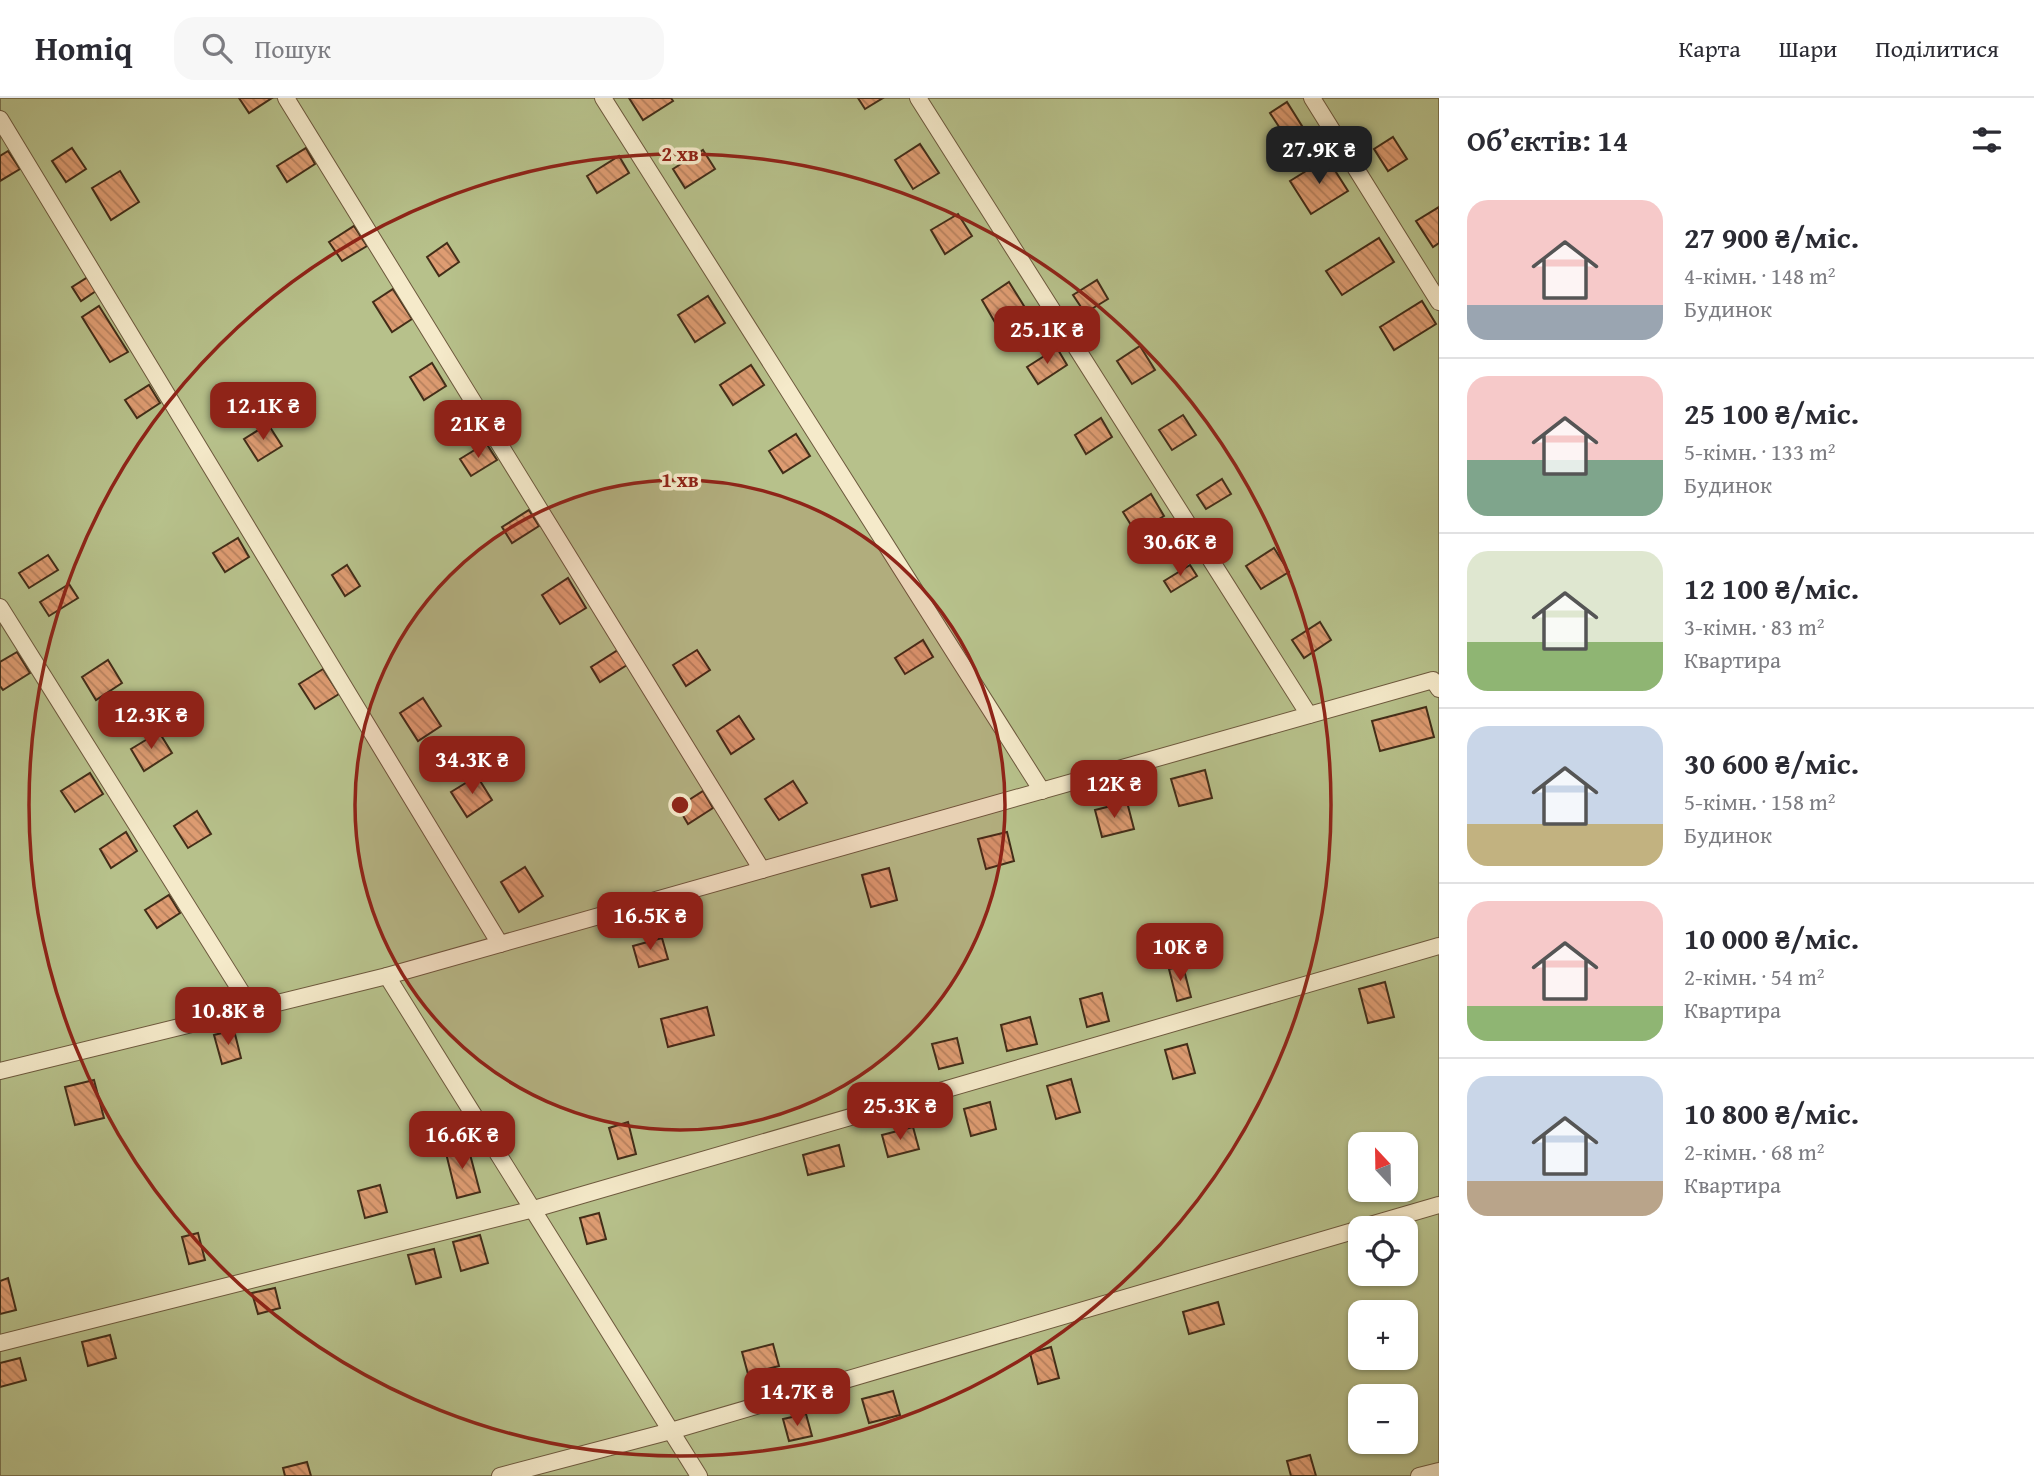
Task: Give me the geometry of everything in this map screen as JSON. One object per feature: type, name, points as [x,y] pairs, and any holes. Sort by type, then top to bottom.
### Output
[{"type":"lane","points":[[286,98],[762,870]]},
{"type":"lane","points":[[603,98],[1042,791]]},
{"type":"lane","points":[[918,98],[1309,715]]},
{"type":"lane","points":[[1312,98],[1439,302]]},
{"type":"lane","points":[[0,119],[500,944]]},
{"type":"lane","points":[[0,607],[251,1009]]},
{"type":"lane","points":[[0,1070],[387,976],[1433,680],[1439,689]]},
{"type":"lane","points":[[0,1343],[534,1209],[1439,946]]},
{"type":"lane","points":[[387,976],[699,1476]]},
{"type":"lane","points":[[1401,1216],[1439,1205]]},
{"type":"lane","points":[[500,1476],[671,1431],[1348,1232]]},
{"type":"lane","points":[[1419,1476],[1439,1471]]},
{"type":"green space","points":[[0,98],[1439,98],[1439,1476],[0,1476]]},
{"type":"building","points":[[239,98],[272,98],[249,113]]},
{"type":"building","points":[[629,98],[671,98],[673,101],[643,120]]},
{"type":"building","points":[[858,98],[883,98],[865,109]]},
{"type":"building","points":[[1287,102],[1302,126],[1285,136],[1270,113]]},
{"type":"building","points":[[1393,137],[1407,159],[1388,171],[1374,149]]},
{"type":"building","points":[[920,144],[939,173],[913,189],[895,160]]},
{"type":"building","points":[[72,148],[86,169],[66,182],[52,161]]},
{"type":"building","points":[[306,148],[315,164],[287,182],[277,166]]},
{"type":"building","points":[[703,150],[715,169],[685,188],[673,169]]},
{"type":"building","points":[[8,151],[20,169],[0,181],[0,156]]},
{"type":"building","points":[[619,156],[629,173],[597,193],[587,176]]},
{"type":"building","points":[[1327,158],[1348,191],[1311,214],[1290,181]]},
{"type":"building","points":[[120,171],[139,202],[111,220],[92,188]]},
{"type":"building","points":[[1439,207],[1439,243],[1433,247],[1416,221]]},
{"type":"building","points":[[958,214],[972,236],[945,254],[931,230]]},
{"type":"building","points":[[354,226],[367,246],[342,261],[329,242]]},
{"type":"building","points":[[1379,238],[1394,262],[1342,295],[1326,271]]},
{"type":"building","points":[[447,243],[459,262],[439,276],[427,257]]},
{"type":"building","points":[[88,277],[96,291],[81,301],[72,287]]},
{"type":"building","points":[[1097,280],[1108,299],[1085,313],[1073,295]]},
{"type":"building","points":[[1009,282],[1024,306],[996,324],[982,300]]},
{"type":"building","points":[[393,289],[412,319],[392,332],[373,302]]},
{"type":"building","points":[[708,296],[725,323],[695,342],[678,315]]},
{"type":"building","points":[[1422,301],[1436,324],[1394,350],[1380,327]]},
{"type":"building","points":[[99,306],[128,352],[110,362],[82,317]]},
{"type":"building","points":[[1140,346],[1155,370],[1132,384],[1117,361]]},
{"type":"building","points":[[1057,348],[1067,365],[1038,384],[1027,367]]},
{"type":"building","points":[[432,363],[446,386],[424,400],[410,377]]},
{"type":"building","points":[[751,365],[764,385],[733,405],[720,385]]},
{"type":"building","points":[[149,385],[160,403],[137,418],[125,400]]},
{"type":"building","points":[[244,389],[256,408],[230,425],[218,405]]},
{"type":"building","points":[[1183,415],[1196,435],[1172,450],[1159,430]]},
{"type":"building","points":[[1101,418],[1112,437],[1086,454],[1075,435]]},
{"type":"building","points":[[268,424],[282,446],[258,461],[244,439]]},
{"type":"building","points":[[796,434],[810,456],[783,473],[769,451]]},
{"type":"building","points":[[486,443],[497,460],[471,476],[460,459]]},
{"type":"building","points":[[1222,479],[1231,494],[1206,509],[1197,495]]},
{"type":"building","points":[[1151,494],[1164,516],[1136,533],[1123,512]]},
{"type":"building","points":[[529,510],[539,526],[512,543],[502,527]]},
{"type":"building","points":[[238,538],[249,557],[225,572],[213,553]]},
{"type":"building","points":[[1274,548],[1289,572],[1261,589],[1246,566]]},
{"type":"building","points":[[48,555],[58,570],[29,588],[19,573]]},
{"type":"building","points":[[347,565],[360,586],[345,596],[332,575]]},
{"type":"building","points":[[1190,565],[1197,576],[1171,592],[1164,581]]},
{"type":"building","points":[[568,578],[586,608],[560,624],[542,595]]},
{"type":"building","points":[[69,584],[78,598],[49,616],[40,602]]},
{"type":"building","points":[[1320,622],[1331,640],[1304,658],[1292,640]]},
{"type":"building","points":[[923,640],[933,657],[905,674],[895,658]]},
{"type":"building","points":[[618,650],[627,665],[600,682],[591,667]]},
{"type":"building","points":[[697,650],[710,670],[686,686],[673,665]]},
{"type":"building","points":[[17,652],[30,673],[3,690],[0,686],[0,662]]},
{"type":"building","points":[[108,660],[122,683],[96,700],[82,677]]},
{"type":"building","points":[[323,669],[339,694],[315,709],[299,684]]},
{"type":"building","points":[[423,698],[441,726],[418,741],[400,713]]},
{"type":"building","points":[[1426,707],[1434,737],[1380,751],[1372,721]]},
{"type":"building","points":[[739,716],[754,739],[731,754],[717,731]]},
{"type":"building","points":[[159,732],[172,753],[144,771],[131,749]]},
{"type":"building","points":[[1205,770],[1212,798],[1179,806],[1171,779]]},
{"type":"building","points":[[90,773],[103,794],[75,812],[61,791]]},
{"type":"building","points":[[477,776],[492,800],[467,817],[451,792]]},
{"type":"building","points":[[793,781],[807,803],[779,820],[765,799]]},
{"type":"building","points":[[703,791],[713,808],[688,824],[678,807]]},
{"type":"building","points":[[1127,802],[1134,829],[1102,837],[1095,810]]},
{"type":"building","points":[[197,811],[211,834],[188,848],[174,826]]},
{"type":"building","points":[[126,832],[137,851],[111,868],[100,849]]},
{"type":"building","points":[[1007,832],[1014,861],[986,869],[978,839]]},
{"type":"building","points":[[525,867],[543,896],[519,912],[501,882]]},
{"type":"building","points":[[889,868],[897,900],[871,907],[862,875]]},
{"type":"building","points":[[169,895],[180,913],[157,928],[145,910]]},
{"type":"building","points":[[662,938],[668,959],[639,967],[633,946]]},
{"type":"building","points":[[1183,966],[1191,997],[1177,1001],[1169,969]]},
{"type":"building","points":[[1385,982],[1394,1017],[1368,1023],[1359,989]]},
{"type":"building","points":[[1102,993],[1109,1021],[1087,1027],[1080,999]]},
{"type":"building","points":[[707,1007],[714,1035],[668,1047],[661,1019]]},
{"type":"building","points":[[1030,1017],[1037,1044],[1007,1051],[1001,1025]]},
{"type":"building","points":[[234,1030],[241,1058],[222,1064],[214,1035]]},
{"type":"building","points":[[957,1038],[963,1063],[939,1069],[932,1044]]},
{"type":"building","points":[[1187,1044],[1195,1073],[1173,1079],[1165,1050]]},
{"type":"building","points":[[1071,1079],[1080,1112],[1056,1119],[1047,1086]]},
{"type":"building","points":[[94,1080],[104,1118],[75,1125],[65,1087]]},
{"type":"building","points":[[990,1102],[996,1129],[971,1136],[964,1109]]},
{"type":"building","points":[[628,1122],[636,1154],[618,1159],[609,1128]]},
{"type":"building","points":[[913,1127],[919,1149],[888,1157],[882,1135]]},
{"type":"building","points":[[467,1143],[480,1192],[457,1198],[445,1149]]},
{"type":"building","points":[[839,1145],[844,1166],[808,1175],[803,1155]]},
{"type":"building","points":[[380,1185],[387,1212],[365,1218],[358,1191]]},
{"type":"building","points":[[599,1213],[606,1239],[587,1244],[580,1218]]},
{"type":"building","points":[[198,1233],[205,1260],[189,1264],[182,1237]]},
{"type":"building","points":[[480,1235],[488,1263],[461,1271],[453,1242]]},
{"type":"building","points":[[434,1249],[441,1277],[416,1284],[408,1255]]},
{"type":"building","points":[[8,1278],[16,1310],[0,1314],[0,1281]]},
{"type":"building","points":[[275,1288],[280,1308],[258,1314],[252,1293]]},
{"type":"building","points":[[1218,1302],[1224,1324],[1189,1334],[1183,1312]]},
{"type":"building","points":[[110,1335],[116,1358],[88,1366],[82,1342]]},
{"type":"building","points":[[773,1344],[779,1366],[748,1374],[742,1352]]},
{"type":"building","points":[[1051,1347],[1059,1378],[1038,1384],[1030,1353]]},
{"type":"building","points":[[20,1358],[26,1380],[0,1387],[0,1363]]},
{"type":"building","points":[[893,1391],[900,1415],[869,1423],[862,1399]]},
{"type":"building","points":[[806,1414],[812,1436],[789,1441],[783,1419]]},
{"type":"building","points":[[1310,1455],[1316,1476],[1291,1476],[1287,1461]]},
{"type":"building","points":[[307,1462],[311,1476],[285,1476],[283,1468]]}]
